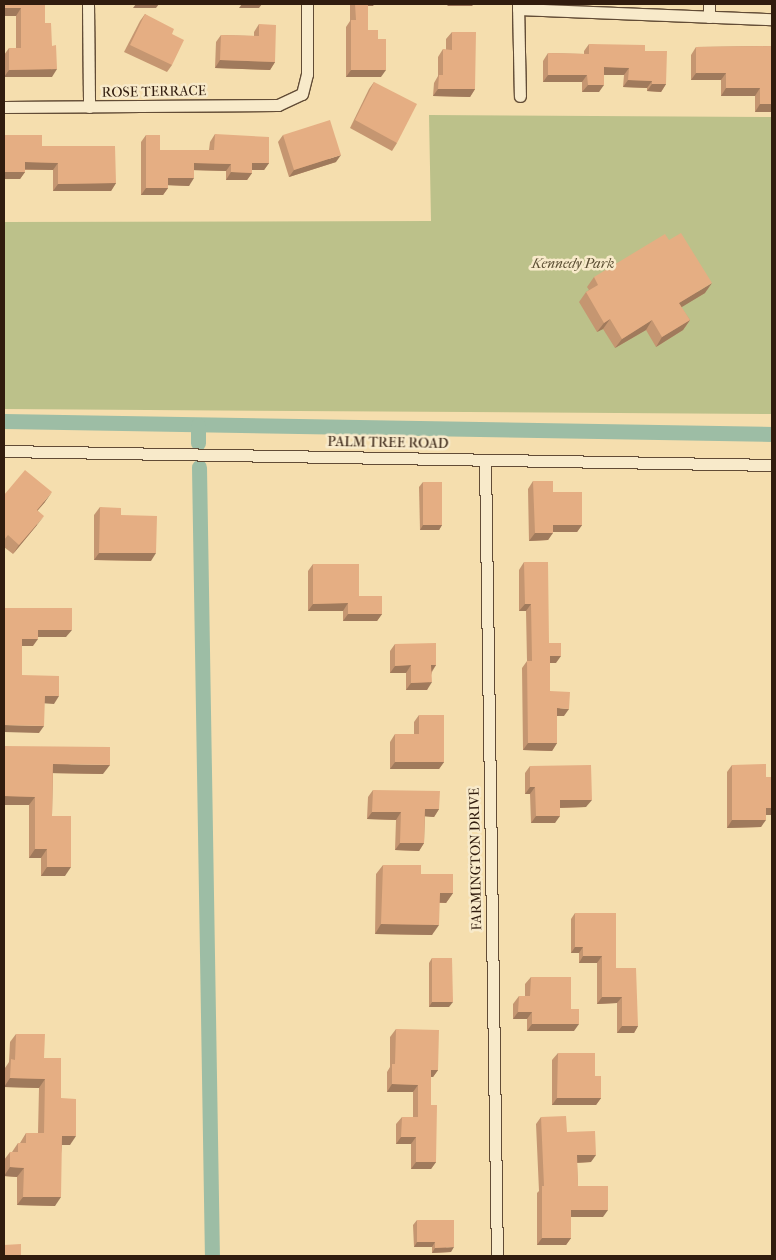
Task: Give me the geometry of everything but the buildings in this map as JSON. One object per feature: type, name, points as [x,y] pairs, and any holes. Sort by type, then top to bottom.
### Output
[{"type":"street","points":[[88,4],[89,108]]},
{"type":"street","name":"ROSE TERRACE","points":[[4,107],[89,108],[278,105],[302,94],[307,74],[306,4]]},
{"type":"street","points":[[709,4],[709,17]]},
{"type":"street","points":[[520,96],[518,6],[772,19]]},
{"type":"street","name":"PALM TREE ROAD","points":[[4,451],[772,464]]},
{"type":"street","name":"FARMINGTON DRIVE","points":[[485,460],[497,1256]]},
{"type":"green space","name":"Kennedy Park","points":[[429,115],[772,117],[772,414],[4,409],[4,222],[431,221]]},
{"type":"waterway","points":[[4,421],[772,434]]},
{"type":"waterway","points":[[198,425],[198,443]]},
{"type":"waterway","points":[[199,467],[212,1256]]}]
